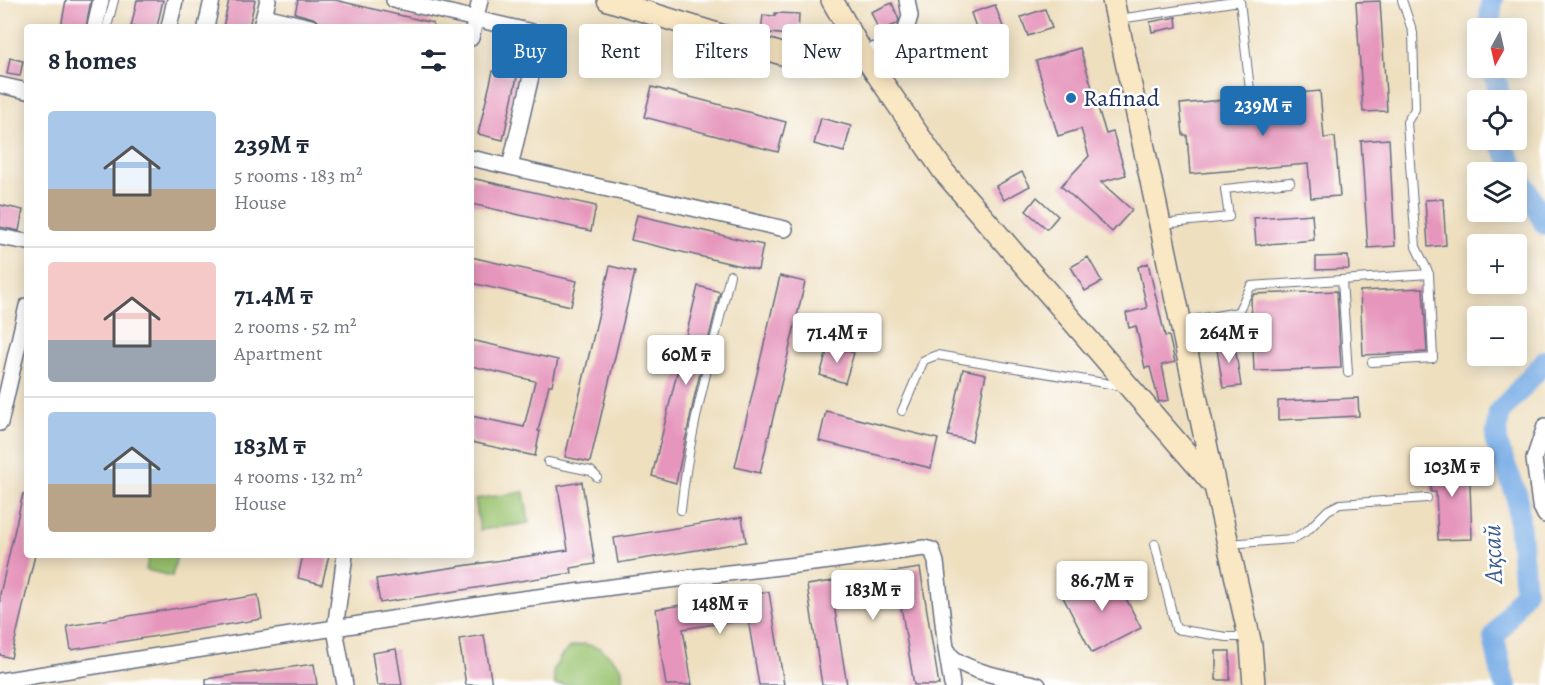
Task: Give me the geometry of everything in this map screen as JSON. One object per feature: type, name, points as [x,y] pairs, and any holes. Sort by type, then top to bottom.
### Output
[{"type":"street","points":[[96,24],[101,0]]},
{"type":"street","points":[[170,24],[175,0]]},
{"type":"street","points":[[207,24],[212,0]]},
{"type":"street","points":[[268,0],[262,22],[282,24]]},
{"type":"street","points":[[394,0],[532,32],[536,35],[539,40],[510,167]]},
{"type":"street","points":[[474,27],[480,0]]},
{"type":"street","points":[[608,0],[785,55],[836,60],[902,42],[910,16],[907,0]]},
{"type":"street","points":[[832,0],[863,54],[944,172],[1215,486]]},
{"type":"street","points":[[1115,10],[1215,486],[1249,636],[1254,685]]},
{"type":"street","points":[[0,85],[24,90]]},
{"type":"street","points":[[474,159],[785,229]]},
{"type":"street","points":[[0,237],[24,241]]},
{"type":"street","points":[[0,423],[24,319]]},
{"type":"street","points":[[1545,426],[1534,459],[1540,505],[1545,515]]},
{"type":"street","points":[[0,681],[513,600],[924,548],[932,550],[936,562],[952,685]]},
{"type":"street","points":[[345,558],[335,628],[345,685]]},
{"type":"street","points":[[946,648],[951,656],[961,663],[988,673],[1038,685]]},
{"type":"lane","points":[[108,24],[114,0]]},
{"type":"lane","points":[[1372,362],[1433,358],[1429,274],[1416,247],[1407,122],[1414,109],[1413,33],[1402,0]]},
{"type":"lane","points":[[1115,10],[1240,1],[1251,90]]},
{"type":"lane","points":[[1160,224],[1229,217],[1225,189],[1290,182]]},
{"type":"lane","points":[[1180,322],[1238,312],[1251,286],[1429,274]]},
{"type":"lane","points":[[681,510],[684,474],[730,275]]},
{"type":"lane","points":[[1342,280],[1348,373]]},
{"type":"lane","points":[[902,411],[924,360],[937,355],[1129,387]]},
{"type":"lane","points":[[548,462],[591,471],[597,477]]},
{"type":"lane","points":[[1228,544],[1293,539],[1308,530],[1328,510],[1340,504],[1426,498]]},
{"type":"lane","points":[[1155,544],[1176,629],[1226,637],[1249,636]]},
{"type":"green space","points":[[524,492],[529,523],[480,530],[475,499]]},
{"type":"green space","points":[[148,558],[176,558],[172,576],[146,570]]},
{"type":"green space","points":[[584,644],[600,648],[611,657],[622,669],[623,685],[555,685],[553,671],[561,656],[571,647]]},
{"type":"building","points":[[66,0],[91,0],[87,24],[62,24]]},
{"type":"building","points":[[137,0],[163,0],[158,24],[132,24]]},
{"type":"building","points":[[229,0],[255,0],[250,24],[224,24]]},
{"type":"building","points":[[298,0],[335,0],[433,24],[327,24],[295,13]]},
{"type":"building","points":[[1380,1],[1387,111],[1363,112],[1356,2]]},
{"type":"building","points":[[892,3],[899,20],[897,24],[876,24],[871,12]]},
{"type":"building","points":[[995,5],[1002,24],[975,24],[971,13]]},
{"type":"building","points":[[1045,9],[1052,28],[1028,36],[1021,17]]},
{"type":"building","points":[[775,13],[799,14],[799,24],[782,24],[782,34],[770,33],[770,24],[762,24],[763,15],[775,16]]},
{"type":"building","points":[[1176,17],[1177,27],[1152,32],[1150,22]]},
{"type":"building","points":[[1080,48],[1106,134],[1113,132],[1126,175],[1101,182],[1132,210],[1112,232],[1061,186],[1089,156],[1081,129],[1058,136],[1036,61]]},
{"type":"building","points":[[10,58],[23,61],[20,76],[7,74]]},
{"type":"building","points":[[492,75],[492,78],[517,78],[503,140],[478,134]]},
{"type":"building","points":[[652,87],[786,122],[778,152],[644,117]]},
{"type":"building","points":[[1320,91],[1324,138],[1335,137],[1340,196],[1311,198],[1308,164],[1190,174],[1187,135],[1183,135],[1180,104]]},
{"type":"building","points":[[821,118],[851,126],[844,152],[814,144]]},
{"type":"building","points":[[1389,139],[1395,246],[1368,248],[1361,141]]},
{"type":"building","points":[[1022,172],[1030,186],[1004,200],[996,186]]},
{"type":"building","points":[[474,179],[596,206],[591,231],[474,205]]},
{"type":"building","points":[[1037,197],[1058,216],[1047,229],[1026,211]]},
{"type":"building","points":[[1443,199],[1446,245],[1428,247],[1425,200]]},
{"type":"building","points":[[0,205],[23,210],[19,231],[0,227]]},
{"type":"building","points":[[1312,214],[1314,240],[1256,245],[1254,218]]},
{"type":"building","points":[[637,215],[763,245],[758,270],[631,240]]},
{"type":"building","points":[[1348,256],[1349,269],[1316,270],[1316,257]]},
{"type":"building","points":[[1088,257],[1102,282],[1085,291],[1071,267]]},
{"type":"building","points":[[474,258],[577,281],[571,306],[474,284]]},
{"type":"building","points":[[1148,263],[1165,336],[1169,336],[1175,362],[1162,365],[1169,400],[1159,402],[1150,367],[1145,368],[1136,326],[1129,328],[1126,313],[1147,308],[1138,267]]},
{"type":"building","points":[[610,266],[635,272],[590,462],[565,457]]},
{"type":"building","points":[[780,276],[805,282],[760,473],[735,467]]},
{"type":"building","points":[[698,286],[720,292],[676,483],[652,476]]},
{"type":"building","points":[[1423,288],[1427,352],[1363,355],[1360,291]]},
{"type":"building","points":[[1337,291],[1341,368],[1254,371],[1251,299],[1254,294]]},
{"type":"building","points":[[1234,340],[1241,386],[1223,388],[1216,343]]},
{"type":"building","points":[[474,341],[558,360],[552,385],[549,385],[538,431],[540,431],[535,456],[474,443],[474,417],[524,427],[535,381],[474,367]]},
{"type":"building","points":[[829,345],[854,353],[845,383],[820,375]]},
{"type":"building","points":[[963,369],[986,374],[972,441],[948,436]]},
{"type":"building","points":[[1358,398],[1359,416],[1278,420],[1278,401]]},
{"type":"building","points":[[826,411],[938,439],[931,468],[819,441]]},
{"type":"building","points":[[1469,459],[1472,539],[1438,540],[1436,492],[1431,492],[1430,461]]},
{"type":"building","points":[[582,482],[595,564],[571,568],[572,573],[380,603],[376,579],[568,550],[558,486]]},
{"type":"building","points":[[24,494],[24,558],[34,558],[11,658],[0,655],[0,594]]},
{"type":"building","points":[[742,517],[746,542],[618,563],[614,538]]},
{"type":"building","points":[[302,558],[328,558],[322,584],[298,578]]},
{"type":"building","points":[[920,568],[939,685],[914,685],[899,594],[839,604],[835,611],[847,685],[822,685],[807,585]]},
{"type":"building","points":[[1112,571],[1141,628],[1092,653],[1063,597]]},
{"type":"building","points":[[769,592],[784,685],[759,685],[748,619],[683,629],[692,685],[666,685],[656,609]]},
{"type":"building","points":[[258,595],[262,619],[71,650],[67,626]]},
{"type":"building","points":[[484,635],[492,685],[466,685],[459,639]]},
{"type":"building","points":[[396,649],[402,685],[377,685],[372,653]]},
{"type":"building","points":[[1216,651],[1230,651],[1230,680],[1216,680]]},
{"type":"building","points":[[314,664],[317,685],[206,685],[206,679]]},
{"type":"waterway","name":"Ақсай","points":[[1490,18],[1492,0]]},
{"type":"waterway","name":"Ақсай","points":[[1496,78],[1498,90]]},
{"type":"waterway","name":"Ақсай","points":[[1505,150],[1545,224]]},
{"type":"waterway","name":"Ақсай","points":[[1506,685],[1494,638],[1525,590],[1517,496],[1496,442],[1499,413],[1545,361]]},
{"type":"place","name":"Rafinad","points":[[1071,98]]}]
